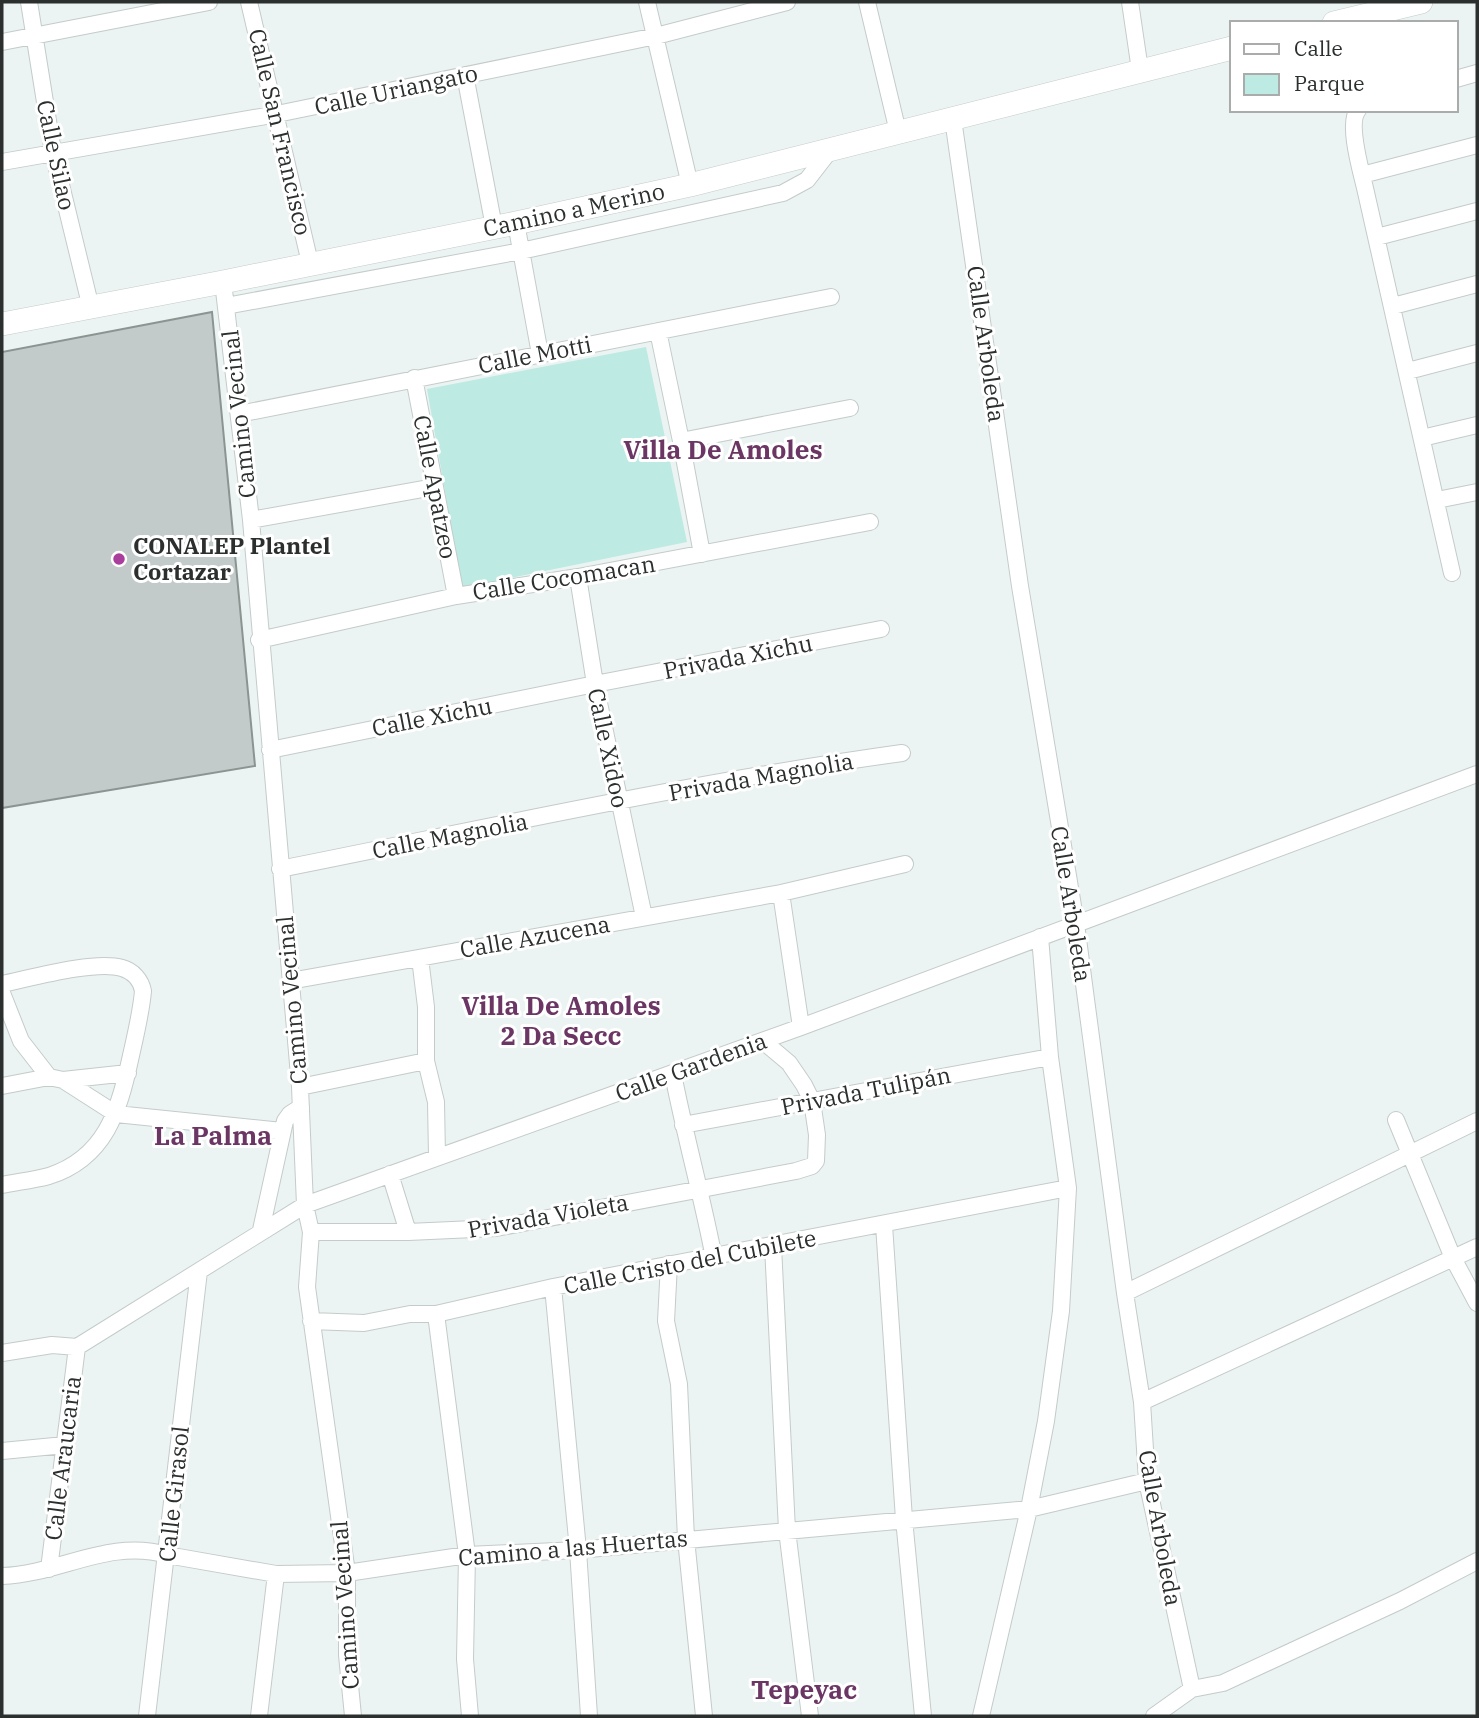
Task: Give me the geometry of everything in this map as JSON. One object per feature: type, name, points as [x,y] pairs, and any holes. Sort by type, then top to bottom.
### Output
[{"type":"street","name":"Calle Silao","points":[[29,2],[53,152],[91,307]]},
{"type":"street","points":[[2,42],[209,2]]},
{"type":"street","name":"Calle San Francisco","points":[[249,2],[310,263]]},
{"type":"street","points":[[647,2],[690,185]]},
{"type":"street","name":"Calle Uriangato","points":[[2,162],[277,114],[656,37],[787,2]]},
{"type":"street","points":[[867,2],[898,132]]},
{"type":"street","points":[[1130,2],[1140,70]]},
{"type":"street","points":[[1342,21],[1421,2]]},
{"type":"street","name":"Camino a Merino","points":[[2,324],[223,282],[690,185],[1230,48]]},
{"type":"street","points":[[1458,78],[1477,73]]},
{"type":"street","points":[[465,75],[505,225],[521,251],[540,354]]},
{"type":"street","points":[[1356,112],[1353,125],[1362,174],[1452,573]]},
{"type":"street","name":"Calle Arboleda","points":[[953,119],[1020,586],[1076,924],[1142,1402],[1147,1481],[1192,1689]]},
{"type":"street","points":[[1362,174],[1477,145]]},
{"type":"street","points":[[226,306],[521,251],[783,193],[807,180],[831,149]]},
{"type":"street","points":[[1377,237],[1477,211]]},
{"type":"street","name":"Camino Vecinal","points":[[223,282],[251,520],[259,640],[300,1087],[305,1205],[311,1233],[307,1287],[348,1573],[347,1655],[353,1716]]},
{"type":"street","points":[[1393,306],[1477,284]]},
{"type":"street","name":"Calle Motti","points":[[239,414],[831,297]]},
{"type":"street","points":[[658,331],[702,554]]},
{"type":"street","points":[[1408,371],[1477,353]]},
{"type":"street","name":"Calle Apatzeo","points":[[414,378],[456,596]]},
{"type":"street","points":[[681,441],[850,408]]},
{"type":"street","points":[[1422,438],[1477,425]]},
{"type":"street","points":[[251,520],[434,487]]},
{"type":"street","points":[[1437,500],[1477,492]]},
{"type":"street","name":"Calle Cocomacan","points":[[259,640],[456,596],[578,577],[870,522]]},
{"type":"street","name":"Calle Xidoo","points":[[578,577],[595,684],[644,917]]},
{"type":"street","name":"Privada Xichu","points":[[595,684],[881,629]]},
{"type":"street","name":"Calle Xichu","points":[[270,750],[595,684]]},
{"type":"street","name":"Privada Magnolia","points":[[620,802],[902,753]]},
{"type":"street","name":"Calle Gardenia","points":[[76,1346],[305,1205],[763,1041],[1477,774]]},
{"type":"street","name":"Calle Magnolia","points":[[280,869],[620,802]]},
{"type":"street","name":"Calle Azucena","points":[[290,981],[781,893],[905,864]]},
{"type":"street","points":[[781,893],[801,1027]]},
{"type":"street","points":[[981,1716],[1029,1508],[1046,1421],[1061,1311],[1068,1188],[1050,1057],[1040,937]]},
{"type":"street","points":[[420,958],[426,1007],[426,1061],[436,1102],[437,1157]]},
{"type":"street","points":[[2,984],[100,966],[122,968],[134,974],[142,984],[142,1005],[128,1073],[116,1114],[103,1139],[88,1154],[50,1175],[2,1185]]},
{"type":"street","points":[[2,993],[21,1041],[57,1079],[116,1114],[282,1131]]},
{"type":"street","points":[[763,1041],[789,1063],[812,1101]]},
{"type":"street","name":"Privada Tulipán","points":[[683,1125],[1050,1057]]},
{"type":"street","points":[[300,1087],[426,1061]]},
{"type":"street","points":[[2,1086],[128,1073]]},
{"type":"street","points":[[673,1074],[714,1258]]},
{"type":"street","name":"Privada Violeta","points":[[311,1233],[408,1233],[496,1228],[796,1171],[812,1166],[816,1161],[817,1135],[812,1101]]},
{"type":"street","points":[[261,1230],[282,1131],[290,1114],[301,1107]]},
{"type":"street","points":[[1396,1120],[1453,1258],[1477,1303]]},
{"type":"street","points":[[1125,1293],[1477,1121]]},
{"type":"street","points":[[390,1174],[408,1233]]},
{"type":"street","name":"Calle Cristo del Cubilete","points":[[311,1321],[364,1322],[410,1314],[436,1314],[553,1287],[1068,1188]]},
{"type":"street","points":[[884,1225],[904,1519],[923,1716]]},
{"type":"street","points":[[773,1246],[787,1530],[810,1716]]},
{"type":"street","points":[[1142,1402],[1477,1247]]},
{"type":"street","points":[[669,1264],[666,1321],[680,1384],[686,1539],[704,1716]]},
{"type":"street","name":"Calle Girasol","points":[[147,1716],[199,1270]]},
{"type":"street","points":[[553,1287],[578,1550],[589,1716]]},
{"type":"street","points":[[436,1314],[467,1555],[465,1659],[470,1716]]},
{"type":"street","points":[[2,1353],[52,1345],[76,1346]]},
{"type":"street","name":"Calle Araucaria","points":[[49,1569],[76,1346]]},
{"type":"street","points":[[2,1451],[65,1445]]},
{"type":"street","name":"Camino a las Huertas","points":[[2,1576],[49,1569],[96,1554],[130,1549],[151,1550],[276,1574],[348,1573],[467,1555],[578,1550],[1029,1508],[1147,1481]]},
{"type":"street","points":[[1154,1716],[1192,1689],[1223,1683],[1400,1601],[1477,1561]]},
{"type":"street","points":[[259,1716],[276,1574]]},
{"type":"green space","points":[[646,347],[687,542],[462,588],[427,389]]},
{"type":"building","name":"CONALEP Plantel Cortazar","points":[[212,312],[255,766],[2,808],[2,352]]},
{"type":"place","name":"CONALEP Plantel Cortazar","points":[[119,559]]},
{"type":"district","name":"Villa De Amoles","points":[[723,450]]},
{"type":"district","name":"Villa De Amoles 2 Da Secc","points":[[561,1021]]},
{"type":"district","name":"La Palma","points":[[213,1136]]},
{"type":"district","name":"Tepeyac","points":[[804,1690]]}]
